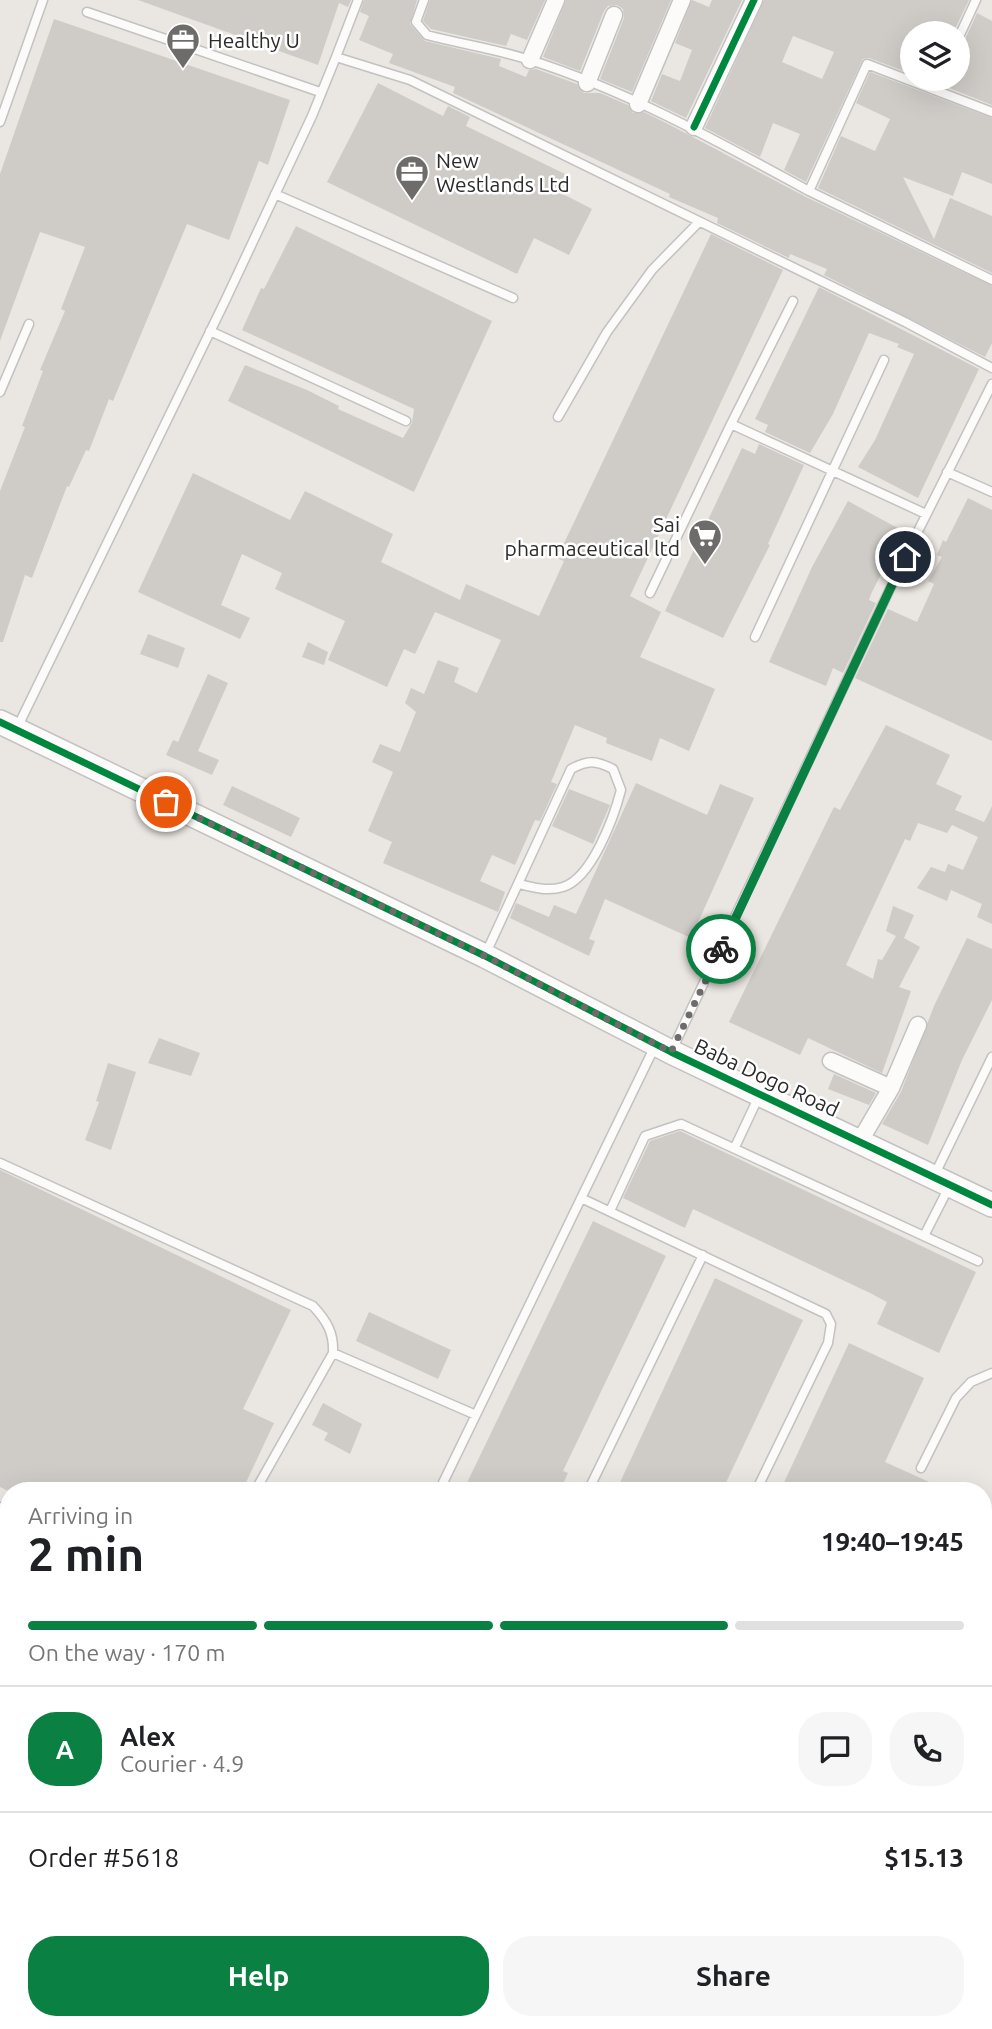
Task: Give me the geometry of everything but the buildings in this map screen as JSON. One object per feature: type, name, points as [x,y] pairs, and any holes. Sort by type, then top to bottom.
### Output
[{"type":"street","points":[[530,60],[556,0]]},
{"type":"street","points":[[638,104],[682,0]]},
{"type":"street","points":[[694,127],[754,0]]},
{"type":"street","points":[[587,83],[614,15]]},
{"type":"street","name":"Baba Dogo Road","points":[[8,725],[992,1205]]},
{"type":"street","points":[[860,1141],[891,1088],[918,1026]]},
{"type":"street","points":[[831,1061],[891,1088]]},
{"type":"lane","points":[[0,122],[43,0]]},
{"type":"lane","points":[[8,725],[210,331],[312,116],[358,0]]},
{"type":"lane","points":[[424,0],[416,22],[423,33],[530,60],[694,127],[809,191],[992,280]]},
{"type":"lane","points":[[966,21],[976,0]]},
{"type":"lane","points":[[87,12],[320,92]]},
{"type":"lane","points":[[336,57],[410,80],[905,322],[992,368]]},
{"type":"lane","points":[[809,191],[867,64],[900,76]]},
{"type":"lane","points":[[940,91],[992,112]]},
{"type":"lane","points":[[275,194],[513,298]]},
{"type":"lane","points":[[558,417],[607,332],[652,271],[698,223]]},
{"type":"lane","points":[[650,593],[793,301]]},
{"type":"lane","points":[[0,392],[29,324]]},
{"type":"lane","points":[[210,331],[406,421]]},
{"type":"lane","points":[[755,637],[884,360]]},
{"type":"lane","points":[[443,1482],[581,1198],[664,1047],[992,384]]},
{"type":"lane","points":[[731,424],[926,514]]},
{"type":"lane","points":[[947,472],[992,492]]},
{"type":"lane","points":[[485,956],[571,769],[584,762],[596,761],[612,769],[621,790],[588,867],[577,880],[564,887],[545,890],[519,884]]},
{"type":"lane","points":[[924,1236],[942,1181],[992,1057]]},
{"type":"lane","points":[[734,1147],[760,1094]]},
{"type":"lane","points":[[610,1211],[645,1136],[681,1124],[978,1261]]},
{"type":"lane","points":[[0,1163],[313,1306],[334,1335],[333,1353],[260,1482]]},
{"type":"lane","points":[[581,1198],[827,1314],[831,1324],[828,1343],[761,1482]]},
{"type":"lane","points":[[592,1482],[703,1255]]},
{"type":"lane","points":[[333,1353],[476,1415]]},
{"type":"lane","points":[[921,1468],[956,1398],[971,1382],[992,1373]]},
{"type":"cycle path","points":[[694,127],[754,0]]},
{"type":"cycle path","points":[[0,722],[485,956],[671,1052],[992,1205]]},
{"type":"way so far","points":[[166,802],[485,956],[671,1052],[721,949]]},
{"type":"place","name":"Healthy U","points":[[183,70]]},
{"type":"place","name":"New Westlands Ltd","points":[[412,202]]},
{"type":"place","name":"Sai pharmaceutical ltd","points":[[705,566]]},
{"type":"route","points":[[721,949],[905,557]]}]
